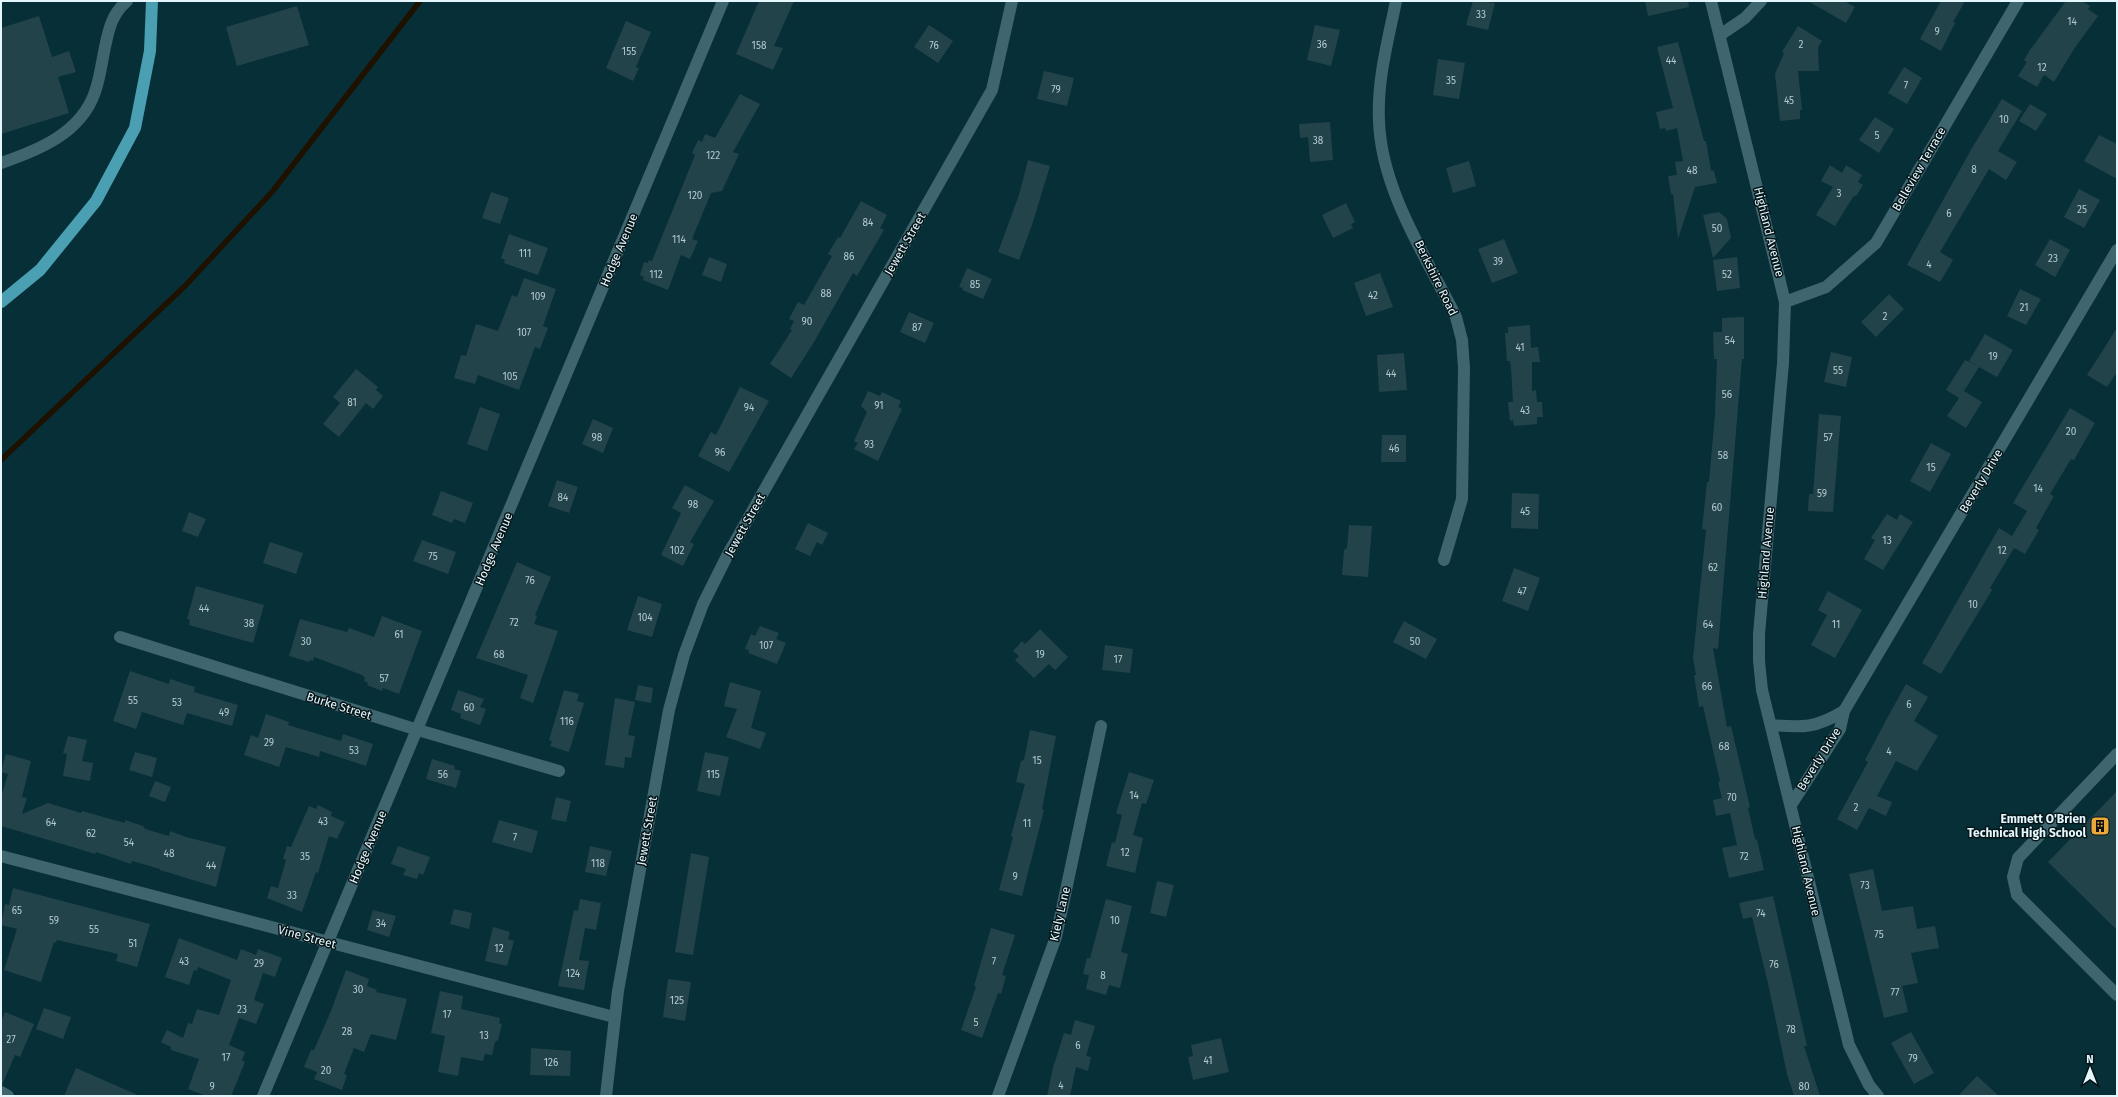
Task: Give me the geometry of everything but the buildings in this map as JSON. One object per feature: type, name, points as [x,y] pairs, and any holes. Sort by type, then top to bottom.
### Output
[{"type":"main road","points":[[1,302],[40,270],[96,201],[135,128],[150,51],[152,1]]},
{"type":"street","points":[[1,163],[29,153],[60,137],[81,117],[95,92],[111,20],[118,8],[127,1]]},
{"type":"street","name":"Hodge Avenue","points":[[263,1096],[723,1]]},
{"type":"street","name":"Jewett Street","points":[[606,1096],[614,1017],[669,710],[684,655],[703,604],[728,554],[992,90],[1012,1]]},
{"type":"street","name":"Berkshire Road","points":[[1396,1],[1380,82],[1379,122],[1382,146],[1389,181],[1456,317],[1462,340],[1464,368],[1462,499],[1444,560]]},
{"type":"street","name":"Highland Avenue","points":[[1711,1],[1785,302],[1783,363],[1759,634],[1759,661],[1762,690],[1849,1045],[1865,1079],[1878,1096]]},
{"type":"street","points":[[1720,35],[1745,18],[1761,1]]},
{"type":"street","name":"Belleview Terrace","points":[[1785,302],[1826,287],[1876,244],[2018,1]]},
{"type":"street","name":"Beverly Drive","points":[[1791,805],[1840,729],[1844,711],[2117,250]]},
{"type":"street","name":"Burke Street","points":[[120,637],[418,730],[559,771]]},
{"type":"street","name":"Beverly Drive","points":[[1770,725],[1813,726],[1827,721],[1844,711]]},
{"type":"street","name":"Kiely Lane","points":[[998,1096],[1056,937],[1101,726]]},
{"type":"street","points":[[2117,754],[2018,858],[2012,877],[2017,895],[2117,995]]},
{"type":"street","name":"Vine Street","points":[[1,856],[614,1017]]},
{"type":"street","points":[[1,1092],[8,1096]]},
{"type":"waterway","points":[[1,460],[185,286],[272,192],[420,1]]},
{"type":"place","name":"Emmett O'Brien Technical High School","points":[[2100,826]]}]
